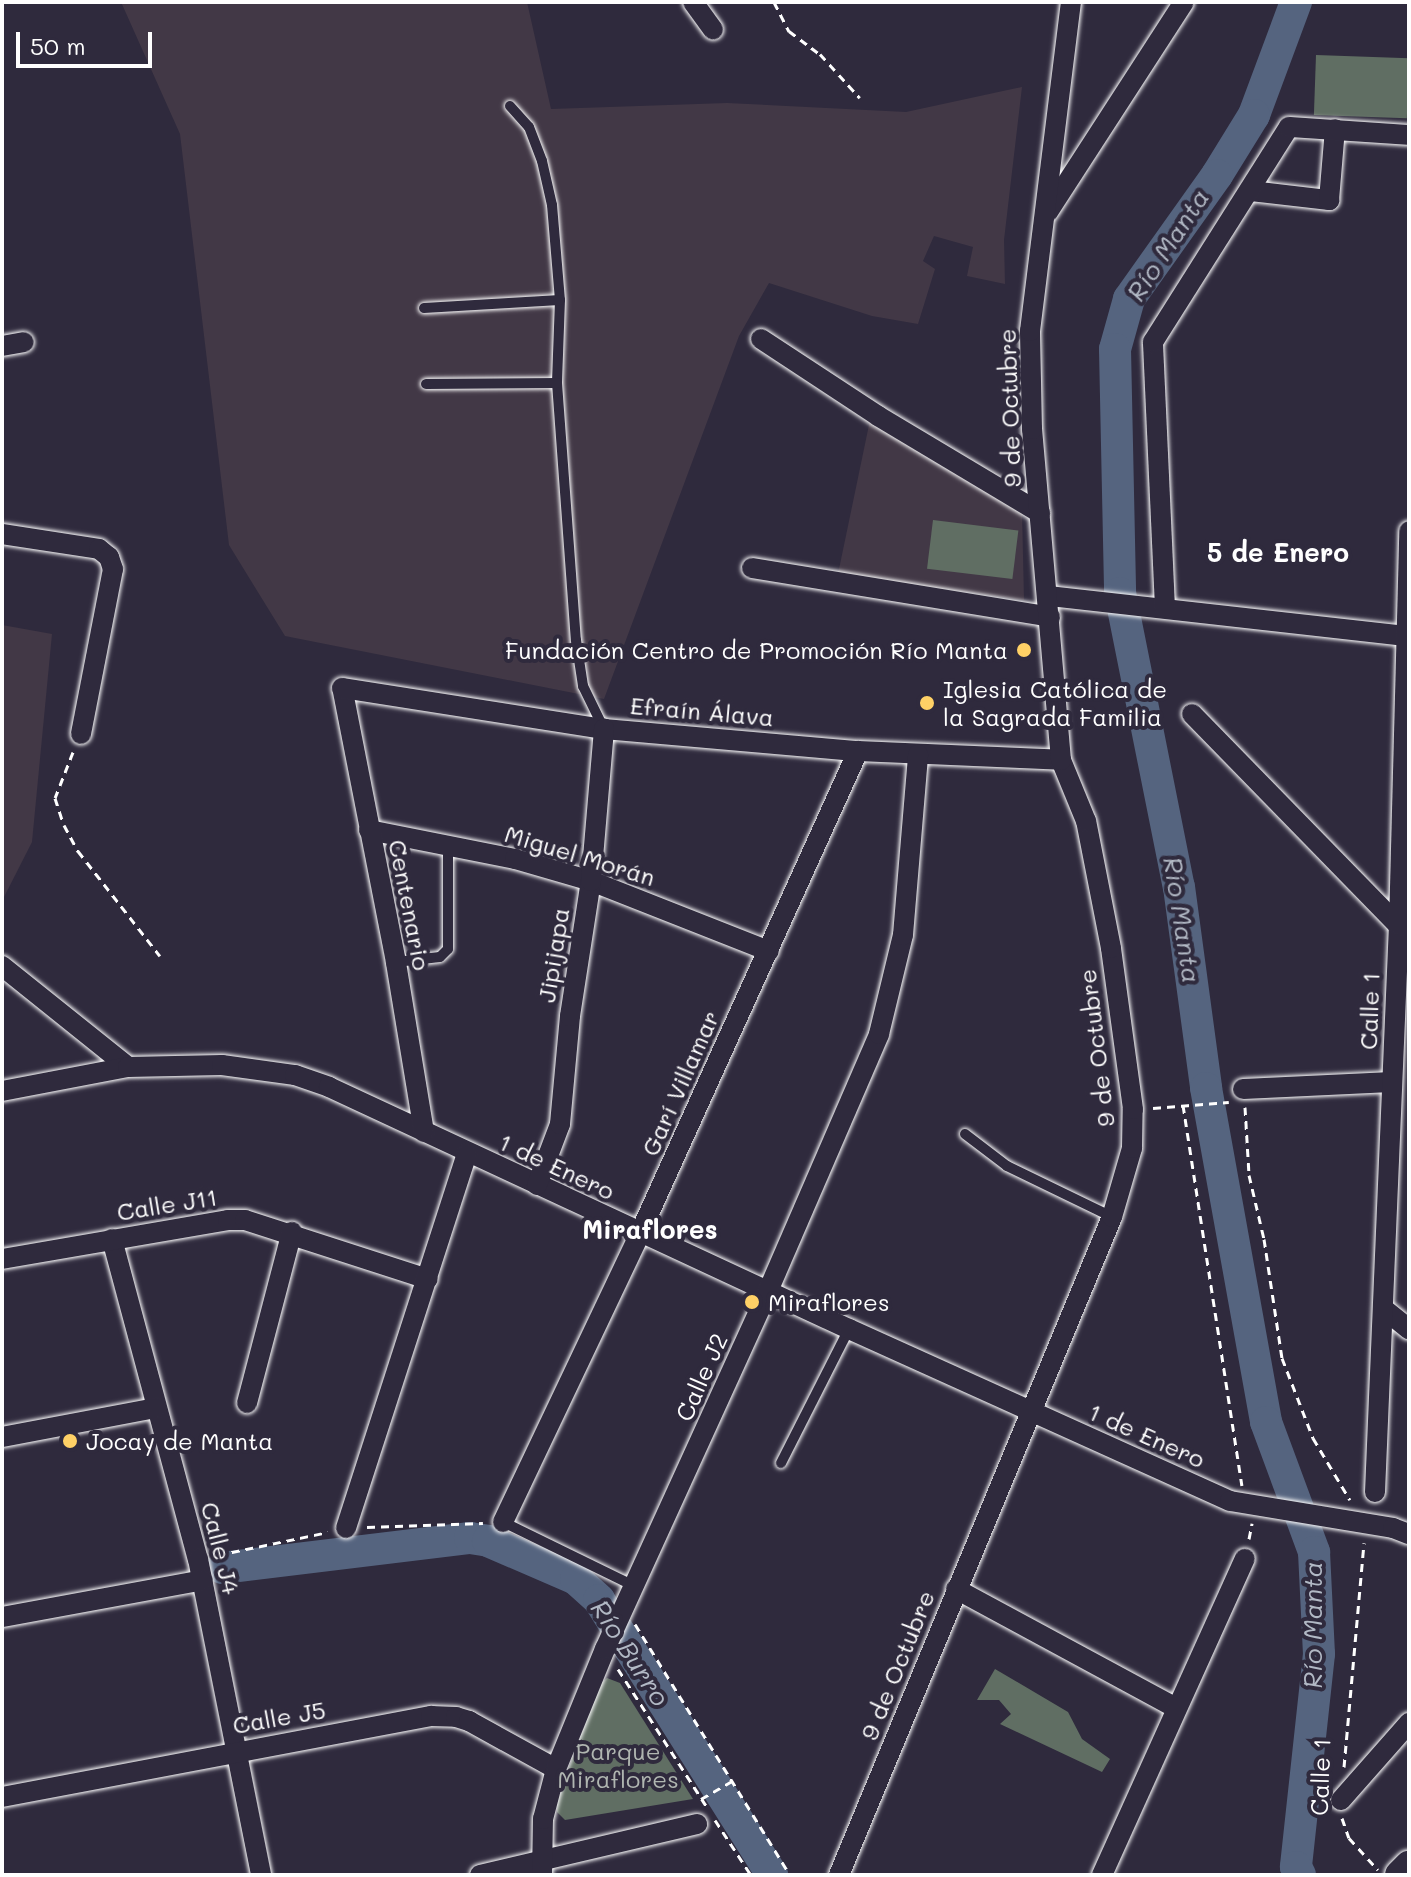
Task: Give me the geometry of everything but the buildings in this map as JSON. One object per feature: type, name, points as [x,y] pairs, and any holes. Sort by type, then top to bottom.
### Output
[{"type":"street","points":[[693,2],[713,30]]},
{"type":"street","name":"9 de Octubre","points":[[839,1875],[1112,1217],[1130,1162],[1133,1109],[1111,948],[1086,821],[1061,760],[1032,429],[1030,331],[1071,2]]},
{"type":"street","name":"9 de Octubre","points":[[1046,216],[1184,2]]},
{"type":"street","points":[[1157,607],[1153,342],[1289,127],[1409,135]]},
{"type":"street","points":[[1251,191],[1329,200],[1335,129]]},
{"type":"street","points":[[761,339],[878,416],[1040,513]]},
{"type":"street","points":[[2,346],[24,342]]},
{"type":"street","name":"Calle 1","points":[[1375,1492],[1392,1082],[1404,930],[1409,531]]},
{"type":"street","points":[[2,534],[99,549],[109,557],[113,569],[81,734]]},
{"type":"street","points":[[752,568],[1050,617]]},
{"type":"street","points":[[1049,596],[1407,636]]},
{"type":"street","name":"Efraín Álava","points":[[342,688],[604,729],[858,751],[1061,760]]},
{"type":"street","name":"Centenario","points":[[342,688],[396,962],[424,1132]]},
{"type":"street","points":[[1192,714],[1404,930]]},
{"type":"street","name":"Jipijapa","points":[[537,1185],[560,1124],[570,1016],[591,881],[604,729]]},
{"type":"street","name":"Garí Villamar","points":[[503,1522],[640,1233],[858,751]]},
{"type":"street","name":"Calle J2","points":[[541,1869],[543,1819],[556,1769],[605,1649],[870,1059],[887,1009],[903,935],[918,755]]},
{"type":"street","name":"Miguel Morán","points":[[369,830],[448,845],[591,881],[769,951]]},
{"type":"street","points":[[2,966],[128,1067]]},
{"type":"street","name":"1 de Enero","points":[[2,1091],[128,1067],[222,1065],[295,1075],[329,1087],[467,1154],[1031,1412],[1255,1507],[1360,1522],[1409,1534]]},
{"type":"street","points":[[1244,1095],[1392,1082]]},
{"type":"street","points":[[346,1528],[467,1154]]},
{"type":"street","name":"Calle J11","points":[[2,1259],[228,1220],[245,1220],[292,1232],[428,1279]]},
{"type":"street","points":[[247,1403],[292,1232]]},
{"type":"street","name":"Calle J4","points":[[112,1239],[203,1580],[261,1875]]},
{"type":"street","points":[[1384,1309],[1409,1329]]},
{"type":"street","points":[[2,1437],[156,1408]]},
{"type":"street","points":[[1102,1875],[1245,1559]]},
{"type":"street","points":[[2,1617],[203,1580]]},
{"type":"street","points":[[956,1589],[1176,1708]]},
{"type":"street","name":"Calle J5","points":[[2,1797],[238,1751],[445,1716],[469,1721],[556,1769]]},
{"type":"street","points":[[1341,1800],[1409,1723]]},
{"type":"street","points":[[480,1875],[541,1869],[706,1817]]},
{"type":"street","points":[[1400,1875],[1409,1866]]},
{"type":"lane","points":[[510,106],[529,127],[542,161],[552,205],[560,300],[557,383],[576,640],[583,686],[604,729]]},
{"type":"lane","points":[[424,308],[560,300]]},
{"type":"lane","points":[[426,384],[557,383]]},
{"type":"lane","points":[[396,962],[440,957],[448,949],[448,845]]},
{"type":"lane","points":[[965,1134],[1007,1166],[1112,1217]]},
{"type":"lane","points":[[781,1463],[849,1329]]},
{"type":"lane","points":[[503,1522],[635,1586]]},
{"type":"path","points":[[774,2],[789,31],[820,54],[860,98]]},
{"type":"path","points":[[81,734],[55,798],[64,825],[78,851],[160,956]]},
{"type":"path","points":[[1133,1109],[1244,1095],[1249,1175],[1264,1239],[1282,1358],[1313,1438],[1360,1522]]},
{"type":"path","points":[[1183,1105],[1255,1507],[1245,1559]]},
{"type":"path","name":"Calle 1","points":[[1360,1522],[1341,1800],[1343,1827],[1349,1838],[1383,1875]]},
{"type":"path","points":[[625,1607],[790,1875]]},
{"type":"path","points":[[605,1649],[701,1799],[706,1817],[751,1875]]},
{"type":"path","points":[[701,1799],[732,1781]]},
{"type":"shaded area","points":[[121,2],[527,2],[551,109],[727,103],[906,112],[1022,87],[1004,240],[1005,284],[967,276],[973,247],[934,236],[923,261],[935,269],[918,324],[872,316],[769,283],[739,336],[604,699],[285,636],[229,545],[180,134]]},
{"type":"shaded area","points":[[870,420],[1022,511],[1024,600],[838,574]]},
{"type":"shaded area","points":[[2,625],[52,634],[32,842],[2,901]]},
{"type":"green space","points":[[1316,55],[1409,58],[1407,118],[1314,115]]},
{"type":"green space","points":[[933,520],[1018,530],[1012,579],[927,569]]},
{"type":"green space","points":[[995,1669],[1068,1712],[1082,1739],[1110,1759],[1102,1772],[1000,1724],[1011,1714],[999,1700],[977,1700]]},
{"type":"green space","name":"Parque Miraflores","points":[[607,1678],[620,1683],[693,1799],[565,1820],[557,1812],[564,1781],[599,1685]]},
{"type":"waterway","name":"Río Manta","points":[[1296,2],[1254,115],[1217,175],[1129,299],[1115,349],[1120,593],[1179,887],[1206,1088],[1266,1422],[1314,1552],[1319,1654],[1296,1867],[1300,1875]]},
{"type":"waterway","name":"Río Burro","points":[[222,1568],[470,1538],[488,1541],[576,1579],[599,1600],[772,1875]]},
{"type":"place","name":"Fundación Centro de Promoción Río Manta","points":[[1024,650]]},
{"type":"place","name":"Iglesia Católica de la Sagrada Familia","points":[[927,703]]},
{"type":"place","name":"Miraflores","points":[[752,1302]]},
{"type":"place","name":"Jocay de Manta","points":[[70,1441]]},
{"type":"district","name":"5 de Enero","points":[[1278,553]]},
{"type":"district","name":"Miraflores","points":[[650,1230]]}]
